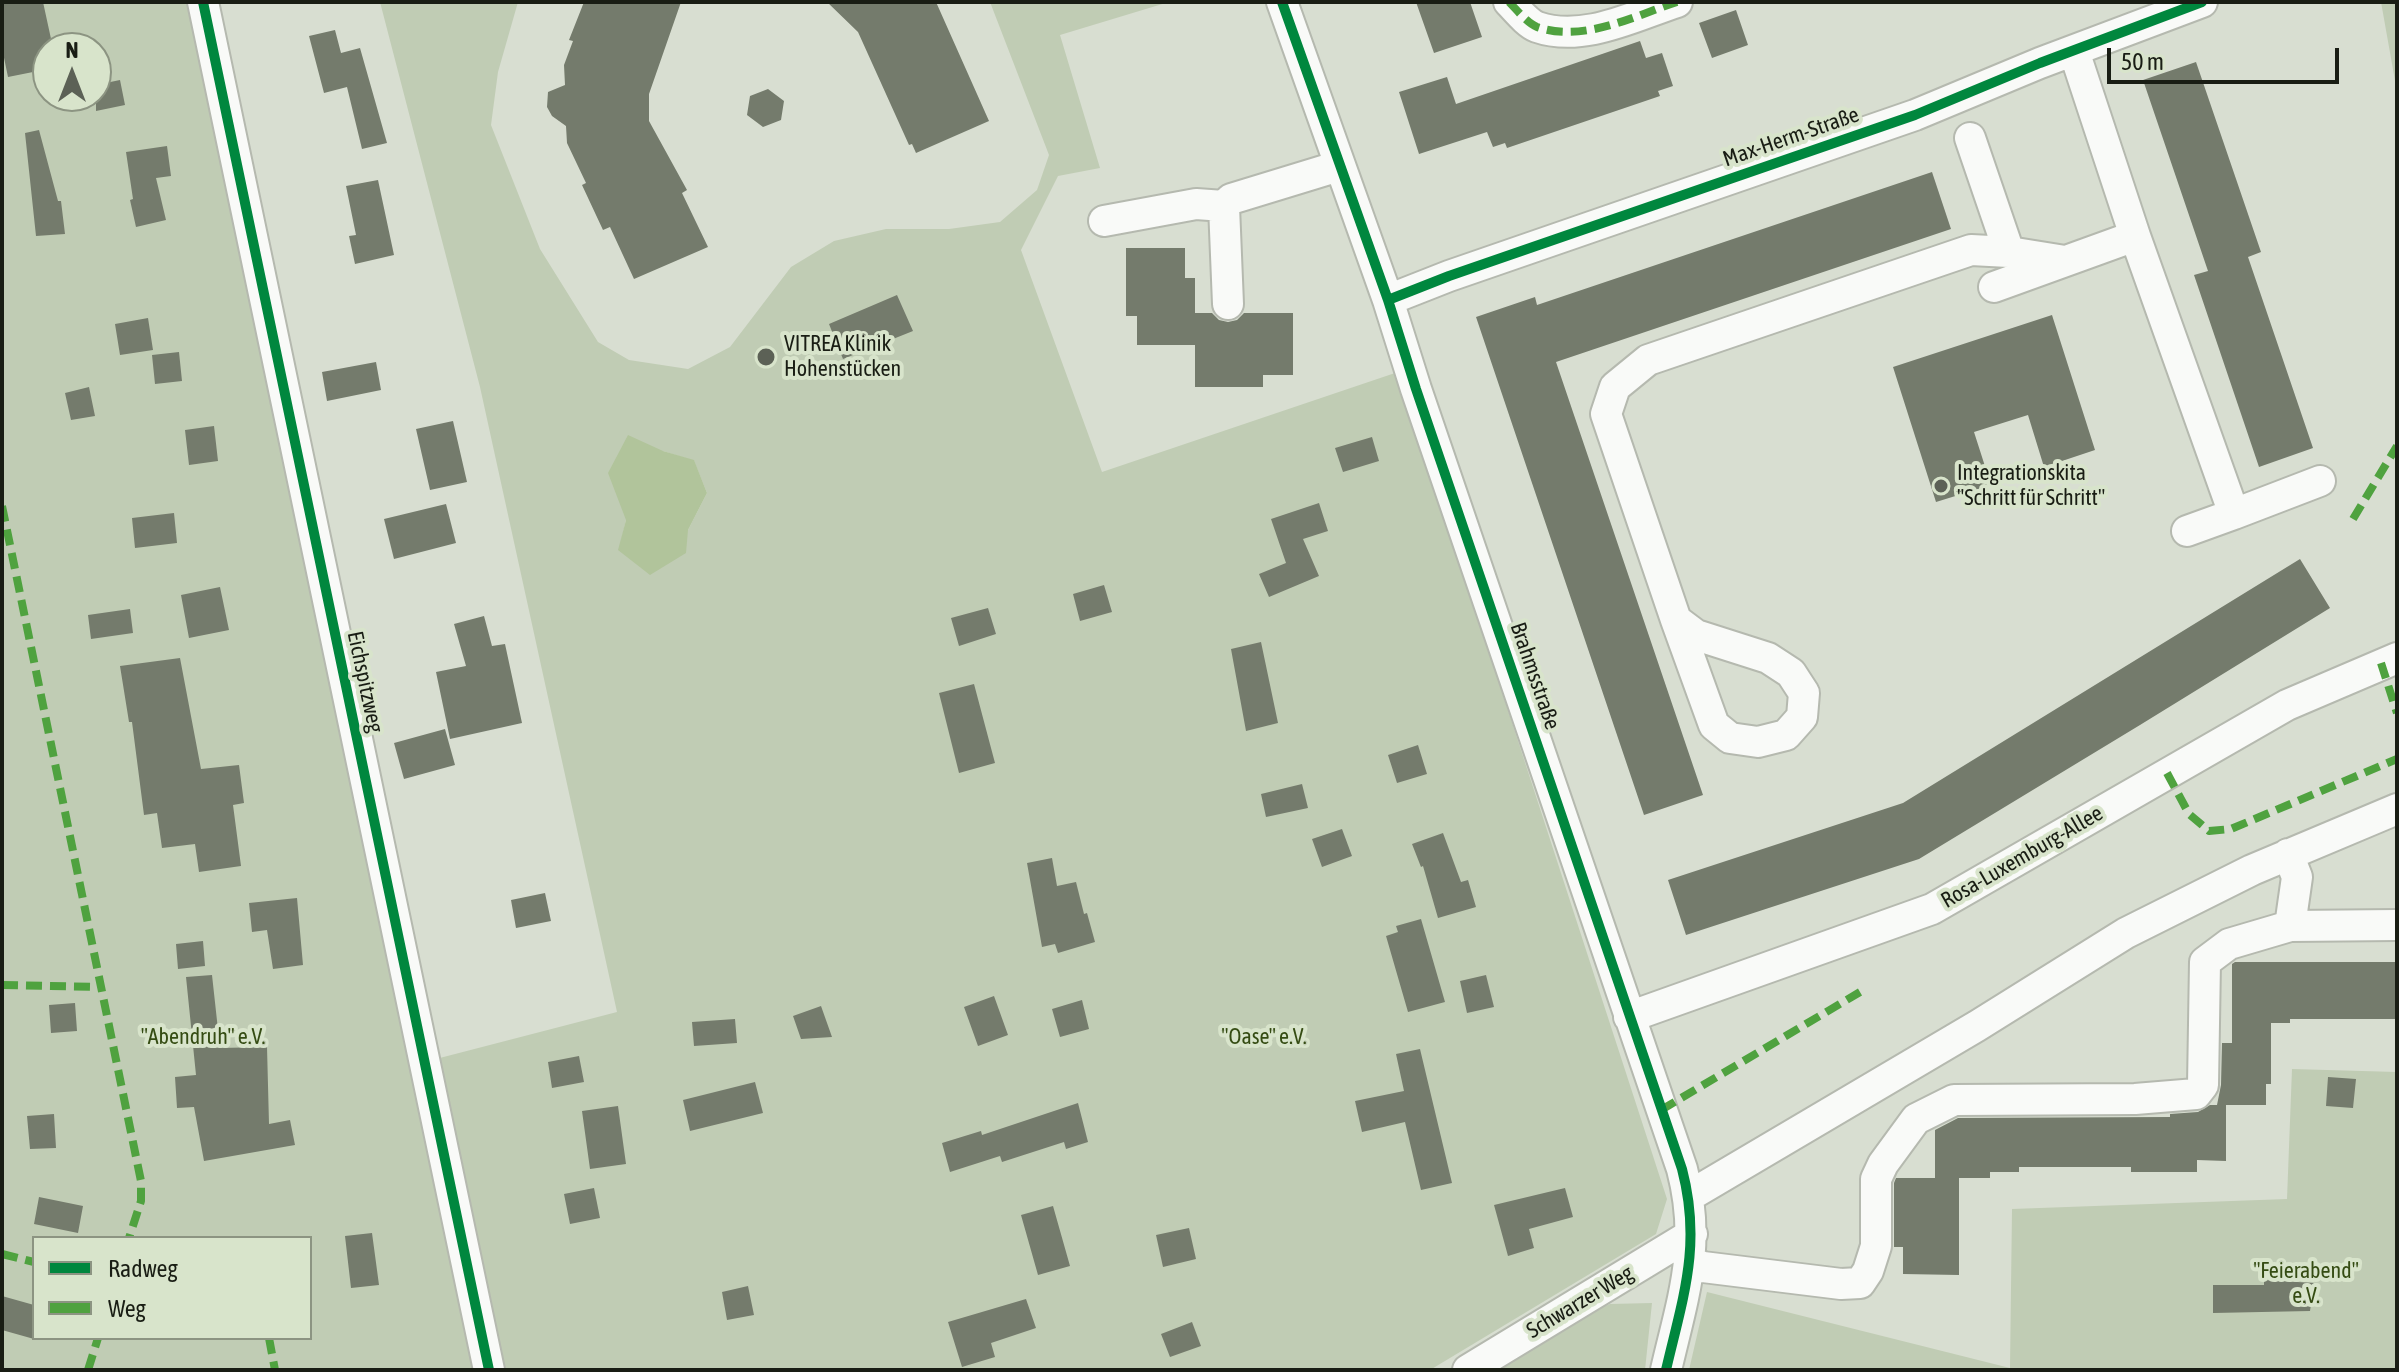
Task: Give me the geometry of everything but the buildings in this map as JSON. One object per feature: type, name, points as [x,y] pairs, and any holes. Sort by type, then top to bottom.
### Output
[{"type":"street","name":"Eichspitzweg","points":[[203,2],[489,1370]]},
{"type":"street","name":"Brahmsstraße","points":[[1282,2],[1388,300],[1689,1196],[1691,1248],[1666,1370]]},
{"type":"street","points":[[1509,2],[1534,26],[1562,32],[1595,29],[1677,2]]},
{"type":"street","name":"Max-Herm-Straße","points":[[1388,300],[1449,276],[1915,115],[2202,2]]},
{"type":"street","points":[[2074,51],[2135,236],[2234,514]]},
{"type":"street","points":[[1970,138],[2009,252]]},
{"type":"street","points":[[1228,304],[1224,206],[1231,199],[1339,166]]},
{"type":"street","points":[[1104,221],[1196,204],[1224,206]]},
{"type":"street","points":[[1994,287],[2135,236]]},
{"type":"street","points":[[1676,620],[1696,635],[1768,658],[1791,673],[1804,693],[1802,717],[1786,735],[1758,742],[1730,738],[1714,725],[1676,620],[1606,414],[1615,387],[1648,360],[1971,250],[2009,252],[2065,261]]},
{"type":"street","points":[[2187,531],[2320,481]]},
{"type":"street","name":"Rosa-Luxemburg-Allee","points":[[1629,1017],[1932,909],[2287,705],[2397,658]]},
{"type":"street","points":[[1689,1196],[1977,1026],[2126,933],[2288,854],[2397,809]]},
{"type":"street","points":[[2288,854],[2297,877],[2290,926]]},
{"type":"street","points":[[1691,1248],[1703,1267],[1841,1284],[1860,1283],[1868,1271],[1876,1246],[1876,1179],[1883,1164],[1916,1119],[1954,1100],[2135,1099],[2196,1094],[2203,1085],[2205,962],[2229,944],[2290,926],[2397,925]]},
{"type":"street","name":"Schwarzer Weg","points":[[1468,1370],[1691,1248]]},
{"type":"green space","name":"\"Abendruh\" e.V.","points":[[2,2],[192,2],[476,1370],[2,1370]]},
{"type":"green space","name":"\"Oase\" e.V.","points":[[380,2],[518,2],[498,72],[491,125],[540,249],[598,342],[629,360],[688,369],[730,347],[791,267],[834,241],[886,229],[949,229],[1000,222],[1037,190],[1049,155],[990,2],[1169,2],[1060,35],[1100,168],[1058,176],[1021,250],[1102,472],[1398,372],[1667,1199],[1656,1234],[1430,1370],[498,1370],[432,1060],[617,1012],[480,387]],"holes":[[[663,451],[694,461],[707,493],[688,530],[619,550],[626,520]]]},
{"type":"green space","points":[[2381,2],[2397,2],[2397,92]]},
{"type":"green space","name":"\"Feierabend\" e.V.","points":[[2292,1069],[2397,1072],[2397,1370],[1689,1370],[1707,1292],[2010,1368],[2012,1209],[2287,1199]]},
{"type":"green space","points":[[1652,1303],[1645,1370],[1482,1370],[1536,1336],[1610,1304]]},
{"type":"shaded area","points":[[628,435],[663,451],[694,460],[707,493],[688,530],[686,553],[650,575],[618,550],[626,520],[608,473]]},
{"type":"marked path","points":[[1509,2],[1537,27],[1572,32],[1608,26],[1677,2]]},
{"type":"marked path","points":[[2353,519],[2397,446]]},
{"type":"marked path","points":[[2,506],[141,1181],[141,1201],[130,1236]]},
{"type":"marked path","points":[[2381,663],[2397,713]]},
{"type":"marked path","points":[[2167,773],[2189,814],[2209,831],[2231,829],[2397,759]]},
{"type":"marked path","points":[[2,985],[101,987]]},
{"type":"marked path","points":[[1661,1110],[1860,992]]},
{"type":"marked path","points":[[2,1254],[32,1262]]},
{"type":"marked path","points":[[88,1370],[97,1340]]},
{"type":"marked path","points":[[269,1340],[275,1370]]},
{"type":"cycle path","points":[[203,2],[489,1370]]},
{"type":"cycle path","points":[[1282,2],[1388,300],[1682,1169],[1688,1196],[1690,1247],[1684,1294],[1666,1370]]},
{"type":"cycle path","points":[[1388,300],[1449,276],[1915,115],[2040,63],[2202,2]]},
{"type":"place","name":"VITREA Klinik Hohenstücken","points":[[766,357]]},
{"type":"place","name":"Integrationskita \"Schritt für Schritt\"","points":[[1941,486]]}]
